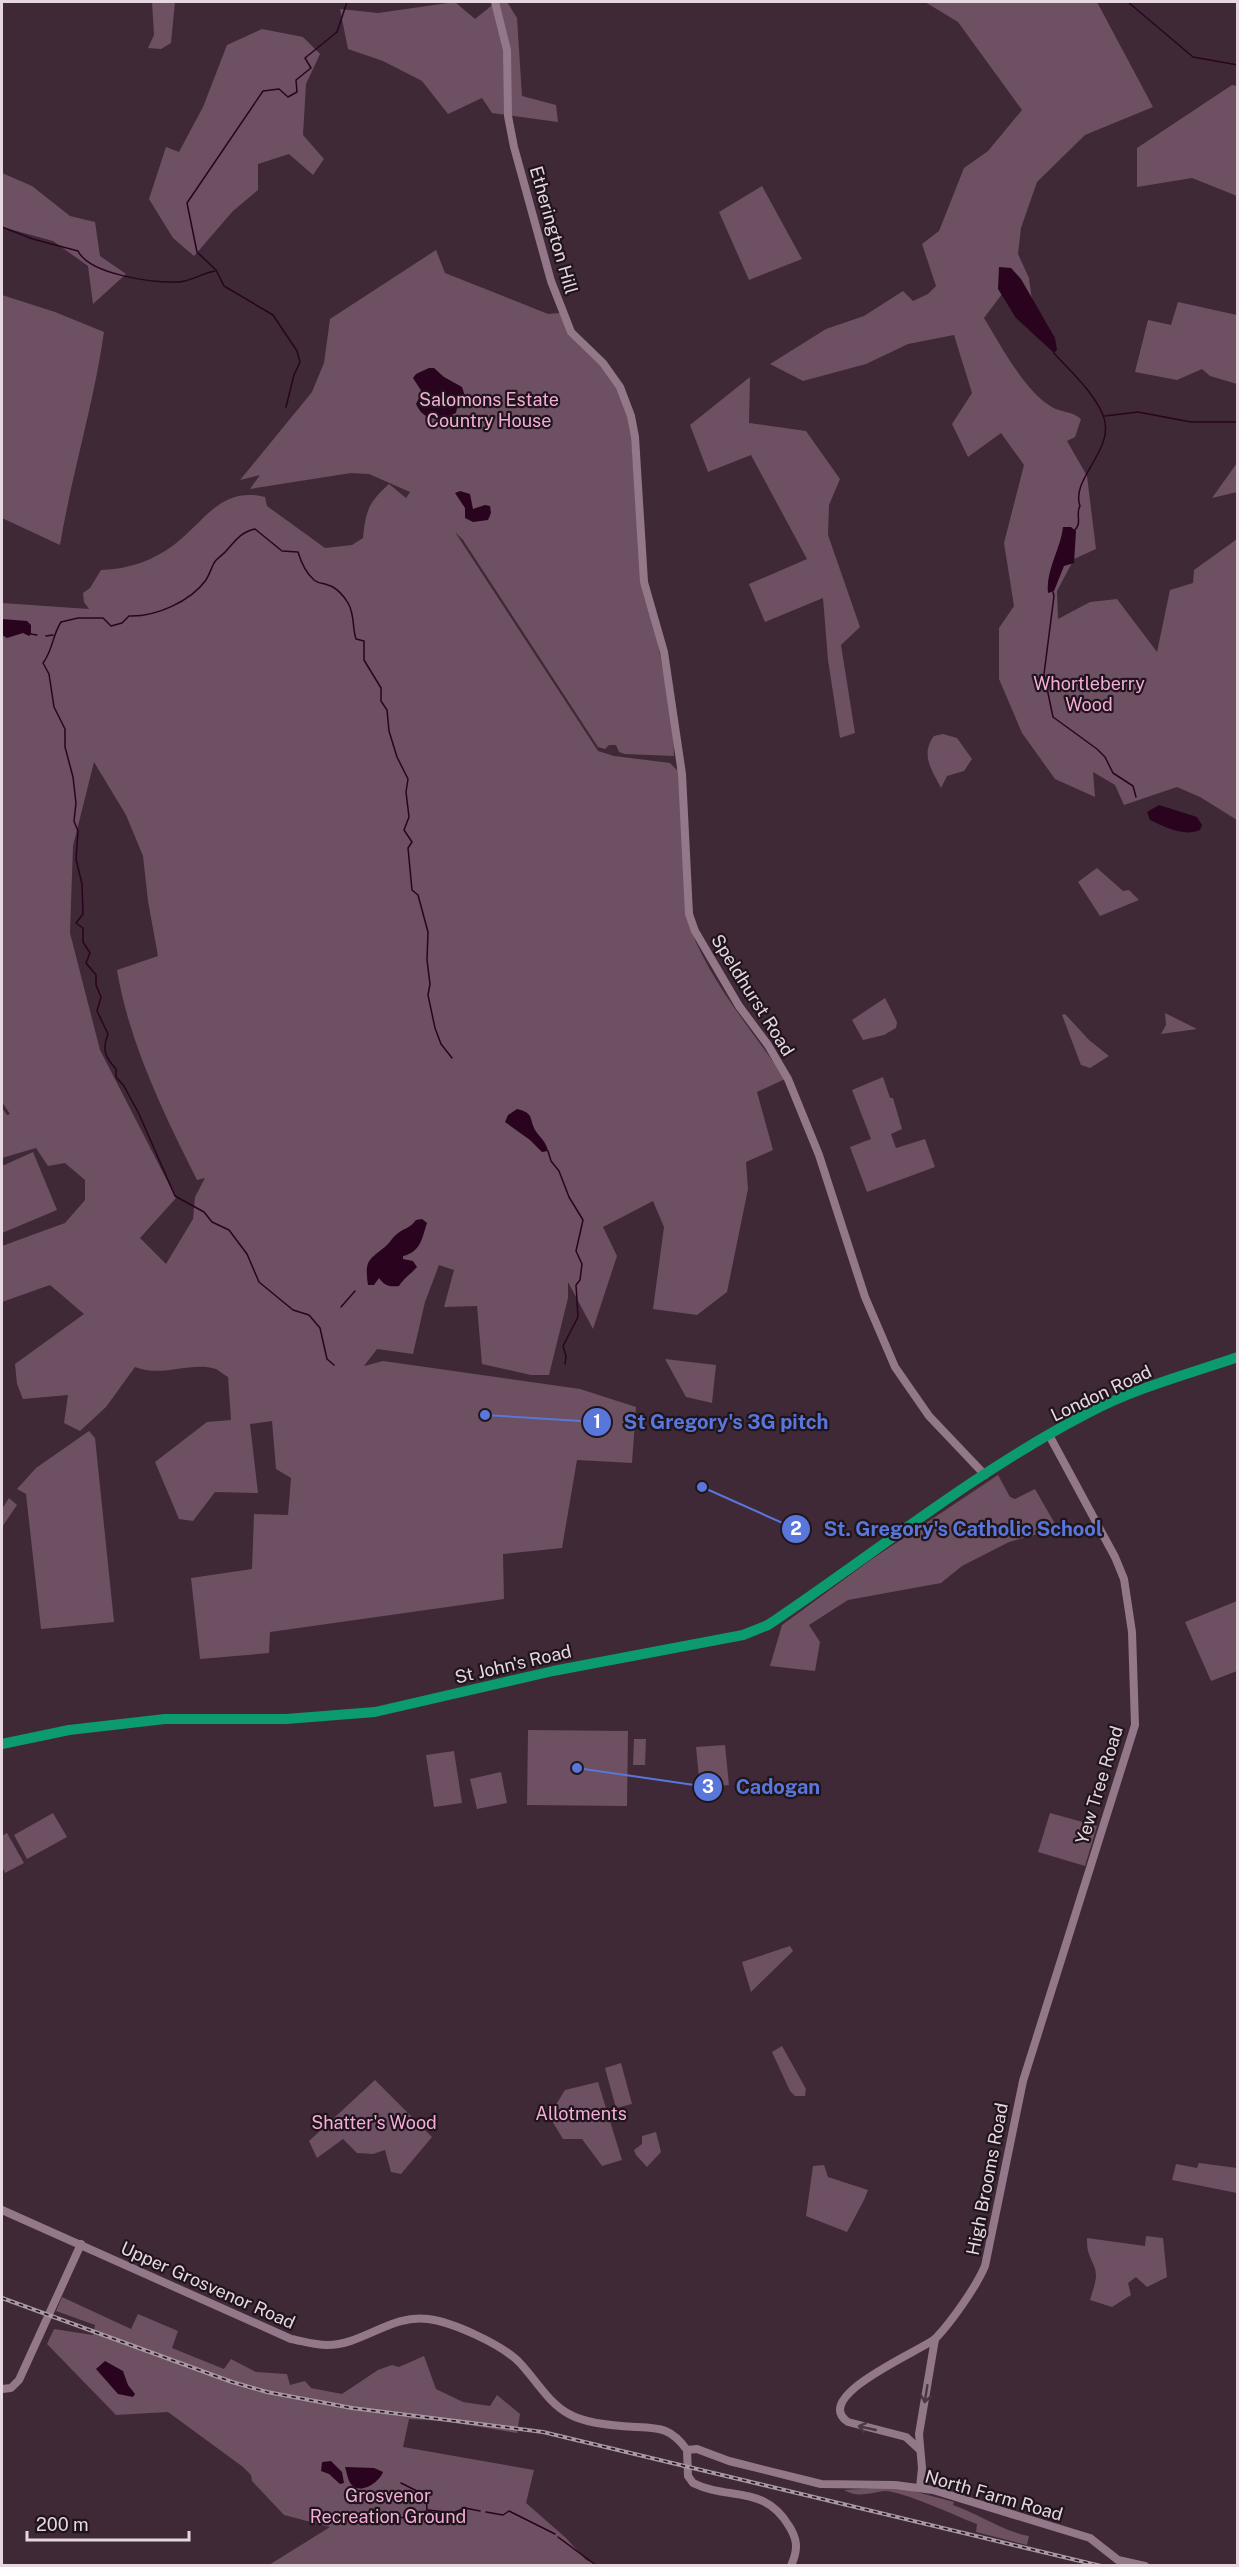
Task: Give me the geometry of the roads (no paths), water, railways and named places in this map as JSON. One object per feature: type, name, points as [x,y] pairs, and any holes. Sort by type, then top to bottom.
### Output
[{"type":"highway","name":"London Road","points":[[985,1475],[1049,1435],[1105,1405],[1238,1357]]},
{"type":"highway","name":"St John's Road","points":[[2,1744],[61,1731],[165,1719],[286,1719],[375,1712],[553,1671],[743,1635],[768,1625],[782,1616],[985,1475]]},
{"type":"street","name":"Etherington Hill","points":[[495,2],[507,50],[508,116],[514,147],[551,281],[571,332],[603,363],[620,387],[631,416],[635,447]]},
{"type":"street","name":"Speldhurst Road","points":[[635,447],[644,582],[664,652],[682,774],[689,914],[739,1006],[768,1045],[788,1079],[819,1155],[865,1297],[895,1367],[929,1416],[985,1475]]},
{"type":"street","name":"Yew Tree Road","points":[[1023,2081],[1135,1725],[1132,1632],[1124,1580],[1115,1557],[1049,1435]]},
{"type":"street","name":"High Brooms Road","points":[[919,2449],[906,2437],[848,2422],[843,2418],[841,2410],[848,2396],[861,2382],[935,2339],[978,2281],[985,2266],[1023,2081]]},
{"type":"street","name":"Upper Grosvenor Road","points":[[2,2210],[81,2244],[143,2275],[291,2339],[327,2345],[345,2342],[409,2318],[429,2319],[470,2333],[501,2347],[519,2362],[537,2384],[568,2414],[581,2419],[637,2427],[650,2426],[666,2430],[678,2438],[687,2450]]},
{"type":"street","points":[[2,2389],[15,2385],[81,2244]]},
{"type":"street","points":[[920,2488],[922,2468],[919,2449],[935,2339]]},
{"type":"street","name":"North Farm Road","points":[[687,2450],[697,2449],[729,2461],[821,2484],[895,2485],[920,2488],[1090,2538],[1118,2560],[1145,2565]]},
{"type":"street","points":[[687,2450],[688,2476],[693,2483],[763,2500],[777,2508],[797,2541],[796,2554],[791,2565]]},
{"type":"waterway","points":[[286,407],[294,375],[300,362],[297,351],[273,315],[224,286],[216,270],[197,252],[187,203],[263,91],[279,89],[288,97],[297,92],[296,80],[311,68],[305,58],[337,32],[347,2]]},
{"type":"waterway","points":[[1128,2],[1193,57],[1238,65]]},
{"type":"waterway","points":[[2,227],[33,239],[78,251],[95,266],[124,276],[179,282],[215,271]]},
{"type":"waterway","points":[[1054,353],[1094,398],[1103,415],[1106,428],[1104,440],[1081,485],[1079,522],[1074,531]]},
{"type":"waterway","points":[[1105,416],[1138,412],[1191,422],[1238,422]]},
{"type":"waterway","points":[[334,1365],[327,1359],[320,1328],[309,1315],[293,1310],[259,1282],[247,1254],[229,1230],[212,1222],[204,1212],[175,1196],[139,1114],[124,1086],[116,1077],[116,1069],[106,1053],[105,1045],[108,1034],[97,1011],[101,997],[96,985],[96,975],[86,963],[90,953],[83,942],[83,928],[76,923],[83,914],[82,884],[76,859],[78,831],[74,821],[76,803],[73,777],[65,747],[65,729],[54,707],[49,674],[43,663],[61,622],[78,618],[103,618],[111,626],[122,623],[129,616],[150,614],[171,607],[199,588],[206,580],[214,563],[239,537],[255,529],[282,551],[298,552],[304,567],[314,580],[331,586],[342,595],[352,612],[356,639],[364,641],[364,660],[381,688],[381,701],[387,710],[389,731],[397,757],[408,779],[406,792],[409,817],[404,830],[412,842],[408,848],[412,890],[418,895],[428,932],[427,960],[430,984],[428,995],[441,1044],[452,1058]]},
{"type":"waterway","points":[[1053,592],[1044,674],[1053,717],[1097,749],[1105,757],[1113,773],[1133,786],[1136,797]]},
{"type":"waterway","points":[[31,634],[37,635]]},
{"type":"waterway","points":[[46,636],[53,635]]},
{"type":"waterway","points":[[548,1151],[569,1197],[583,1220],[576,1251],[582,1264],[580,1280],[576,1285],[578,1317],[563,1346],[566,1356],[565,1364]]},
{"type":"waterway","points":[[341,1307],[355,1291]]},
{"type":"waterway","points":[[373,2524],[379,2517],[419,2518],[427,2510],[426,2491],[417,2491],[401,2483]]},
{"type":"waterway","points":[[428,2510],[453,2513],[465,2508],[480,2511]]},
{"type":"waterway","points":[[486,2512],[503,2515],[509,2511],[555,2534]]},
{"type":"waterway","points":[[558,2537],[597,2566]]},
{"type":"waterway","points":[[599,2566],[608,2566]]},
{"type":"railway","points":[[2,2298],[232,2382],[267,2392],[352,2408],[543,2432],[1101,2566]]},
{"type":"place","name":"St Gregory's 3G pitch","points":[[485,1415]]},
{"type":"place","name":"St. Gregory's Catholic School","points":[[702,1487]]},
{"type":"place","name":"Cadogan","points":[[577,1768]]},
{"type":"park label","name":"Salomons Estate Country House","points":[[489,409]]},
{"type":"park label","name":"Whortleberry Wood","points":[[1089,693]]},
{"type":"park label","name":"Allotments","points":[[581,2113]]},
{"type":"park label","name":"Shatter's Wood","points":[[374,2122]]},
{"type":"park label","name":"Grosvenor Recreation Ground","points":[[388,2505]]}]
